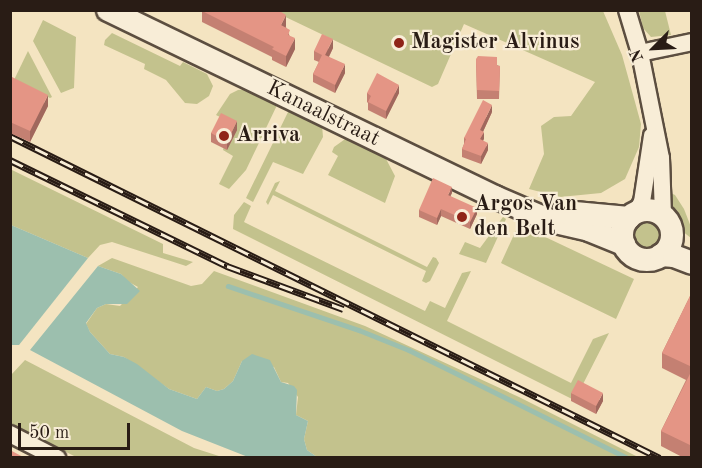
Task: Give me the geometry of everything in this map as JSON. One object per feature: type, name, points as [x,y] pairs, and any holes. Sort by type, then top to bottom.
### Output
[{"type":"main road","name":"Kanaalstraat","points":[[108,10],[415,160],[517,207],[539,214],[551,221],[574,225],[624,244]]},
{"type":"main road","name":"Kanaalstraat","points":[[539,214],[553,211],[633,215]]},
{"type":"main road","points":[[668,223],[672,240],[667,251],[661,255],[646,260],[638,258],[624,244],[622,233],[633,215],[655,211],[692,244]]},
{"type":"main road","points":[[661,255],[674,256],[692,263]]},
{"type":"street","points":[[627,10],[640,53],[661,158],[668,223]]},
{"type":"street","points":[[640,53],[692,42]]},
{"type":"street","points":[[633,215],[642,202],[654,123]]},
{"type":"street","points":[[10,434],[57,458]]},
{"type":"shaded area","points":[[273,11],[603,11],[622,55],[641,124],[639,147],[625,179],[601,193],[560,197],[529,189],[544,154],[541,126],[554,117],[571,116],[595,82],[464,24],[438,84],[432,87]]},
{"type":"shaded area","points":[[639,11],[665,11],[671,35],[651,37],[643,28]]},
{"type":"shaded area","points":[[43,20],[76,37],[74,88],[61,93],[33,41]]},
{"type":"shaded area","points":[[112,33],[180,66],[183,62],[207,74],[213,86],[209,96],[197,104],[185,103],[166,80],[144,69],[145,64],[104,45],[105,40]]},
{"type":"shaded area","points":[[28,51],[52,97],[50,98],[14,80]]},
{"type":"shaded area","points":[[251,89],[279,101],[246,170],[229,189],[219,184],[233,156],[223,150],[230,122],[216,115],[230,94],[238,90]]},
{"type":"shaded area","points":[[289,110],[322,125],[323,137],[303,174],[273,162],[253,202],[246,198]]},
{"type":"shaded area","points":[[348,137],[385,157],[395,176],[385,203],[328,175],[338,156],[332,152],[334,147]]},
{"type":"shaded area","points":[[10,169],[163,244],[163,253],[193,262],[186,266],[112,242],[100,245],[88,258],[11,225]]},
{"type":"shaded area","points":[[280,181],[275,191],[427,267],[433,257],[436,258],[439,263],[430,281],[426,283],[422,281],[426,271],[273,195],[268,205],[266,202],[275,183]]},
{"type":"shaded area","points":[[666,191],[675,195],[684,209],[691,227],[691,238],[682,231],[668,207]]},
{"type":"shaded area","points":[[244,202],[251,206],[244,222],[425,311],[430,301],[445,308],[462,273],[471,271],[447,321],[571,383],[593,339],[609,333],[580,390],[572,399],[233,229],[234,215]]},
{"type":"shaded area","points":[[503,217],[506,219],[486,263],[459,254],[465,242],[480,248]]},
{"type":"shaded area","points":[[648,222],[657,226],[661,235],[657,244],[648,248],[639,244],[635,235],[639,226]]},
{"type":"shaded area","points":[[11,225],[88,258],[19,345],[12,345]]},
{"type":"shaded area","points":[[522,226],[634,279],[616,319],[501,263],[517,228],[521,229]]},
{"type":"shaded area","points":[[112,258],[191,286],[202,284],[214,271],[365,326],[519,397],[638,457],[317,457],[307,450],[304,439],[308,421],[296,415],[298,397],[288,383],[281,382],[274,367],[242,361],[233,381],[224,389],[217,391],[206,387],[197,399],[169,389],[124,357],[110,354],[90,332],[86,324],[97,308],[106,304],[120,306],[138,287],[127,281],[121,274],[98,266]]},
{"type":"shaded area","points":[[98,266],[121,274],[140,291],[127,304],[106,304],[97,308],[86,323],[90,332],[110,354],[124,357],[137,364],[169,389],[197,399],[206,387],[217,391],[224,389],[233,381],[242,361],[252,354],[270,360],[281,382],[294,386],[297,390],[296,415],[308,421],[304,439],[307,450],[317,457],[248,457],[182,431],[30,350]]},
{"type":"shaded area","points":[[25,360],[194,448],[222,457],[76,457],[11,424],[11,375]]},
{"type":"building","points":[[203,10],[278,10],[286,15],[281,25],[290,30],[288,35],[295,38],[286,56],[272,49],[274,47]]},
{"type":"building","points":[[322,34],[333,39],[325,55],[345,64],[335,85],[313,74],[322,55],[314,51]]},
{"type":"building","points":[[478,56],[497,57],[497,66],[500,66],[499,91],[477,90],[476,59]]},
{"type":"building","points":[[377,73],[399,85],[386,111],[368,102],[371,96],[367,93]]},
{"type":"building","points":[[10,76],[48,95],[30,131],[10,122]]},
{"type":"building","points":[[483,100],[492,105],[480,130],[484,132],[480,139],[488,143],[481,156],[462,149],[466,139],[464,138]]},
{"type":"building","points":[[221,113],[237,121],[227,142],[211,133]]},
{"type":"building","points":[[433,178],[452,187],[448,195],[477,208],[470,222],[441,209],[437,218],[419,210]]},
{"type":"building","points":[[692,294],[692,367],[662,353]]},
{"type":"building","points":[[692,370],[692,446],[661,431]]},
{"type":"building","points":[[578,380],[603,393],[596,406],[571,393]]},
{"type":"building","points":[[10,450],[25,458],[10,458]]},
{"type":"waterway","points":[[228,286],[359,330],[409,350],[628,458]]},
{"type":"railway","points":[[10,136],[660,458]]},
{"type":"railway","points":[[10,160],[227,266],[343,309]]},
{"type":"place","name":"Magister Alvinus","points":[[399,43]]},
{"type":"place","name":"Arriva","points":[[224,136]]},
{"type":"place","name":"Argos Van den Belt","points":[[462,217]]}]
